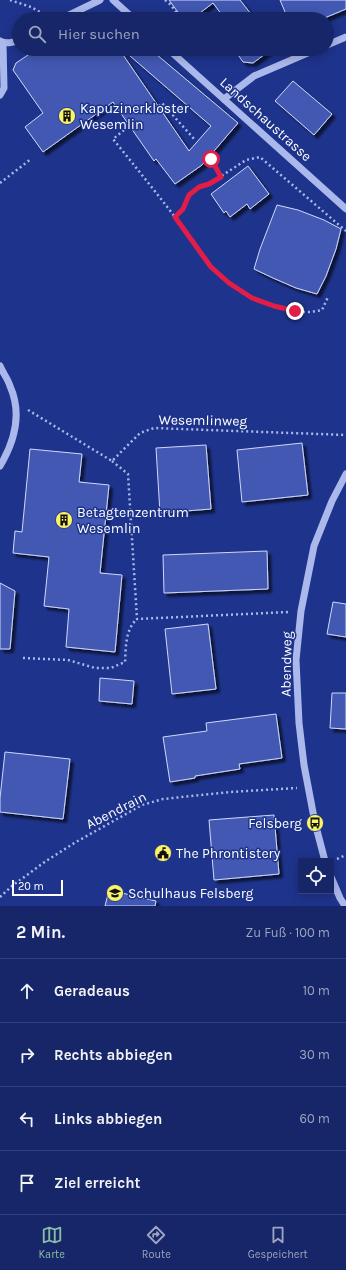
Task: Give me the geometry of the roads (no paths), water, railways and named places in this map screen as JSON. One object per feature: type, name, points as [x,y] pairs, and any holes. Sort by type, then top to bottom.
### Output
[{"type":"street","points":[[75,12],[100,0]]},
{"type":"street","points":[[113,0],[126,12]]},
{"type":"street","points":[[334,42],[346,37]]},
{"type":"street","points":[[0,95],[4,88],[2,42]]},
{"type":"street","name":"Landschaustrasse","points":[[176,56],[346,209]]},
{"type":"street","points":[[224,99],[254,76],[301,56]]},
{"type":"street","points":[[0,366],[16,402],[17,416],[14,437],[0,466]]},
{"type":"street","name":"Abendweg","points":[[324,858],[304,765],[299,723],[296,660],[301,611],[314,546],[332,501],[346,474]]},
{"type":"street","points":[[334,884],[345,906]]},
{"type":"place","name":"Kapuzinerkloster Wesemlin","points":[[67,116]]},
{"type":"place","name":"Betagtenzentrum Wesemlin","points":[[64,520]]},
{"type":"place","name":"Felsberg","points":[[315,823]]},
{"type":"place","name":"The Phrontistery","points":[[163,853]]},
{"type":"place","name":"Schulhaus Felsberg","points":[[115,893]]}]
